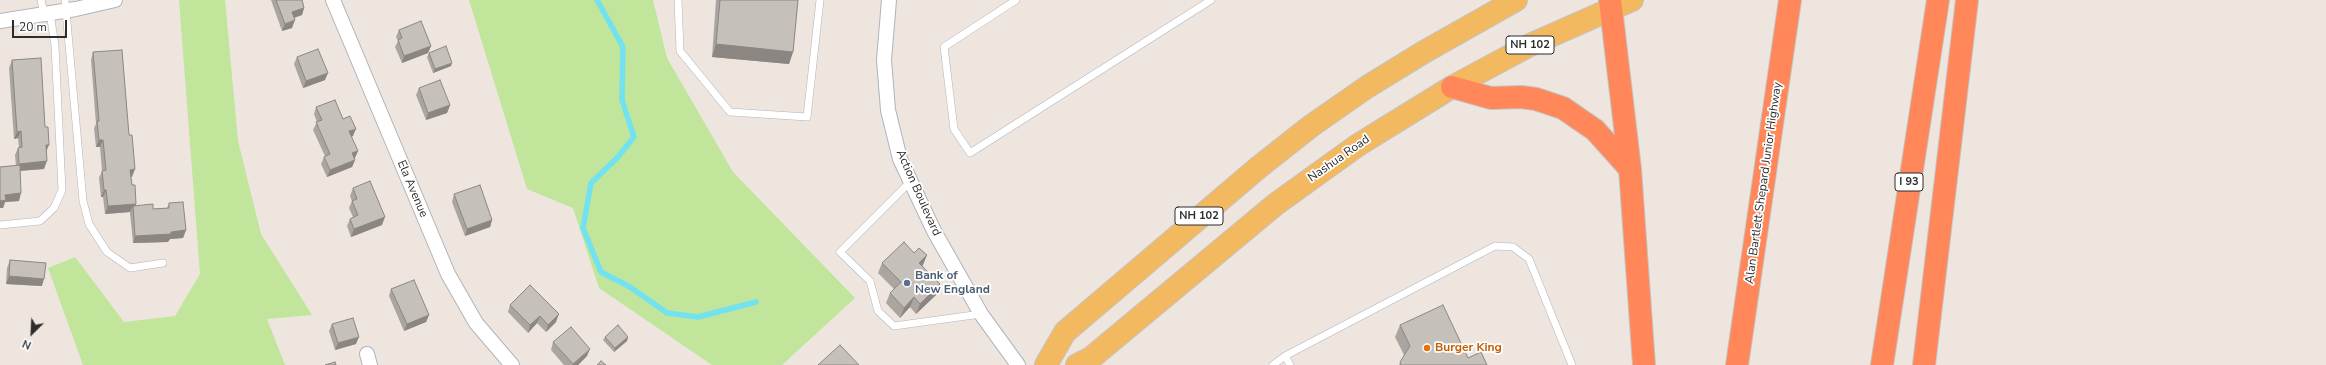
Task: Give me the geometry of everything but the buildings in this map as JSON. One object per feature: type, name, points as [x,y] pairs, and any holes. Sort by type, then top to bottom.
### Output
[{"type":"highway","name":"Alan Bartlett Shepard Junior Highway","points":[[1737,365],[1790,0]]},
{"type":"highway","name":"I 93","points":[[1882,365],[1938,0]]},
{"type":"highway","points":[[1924,365],[1967,0]]},
{"type":"highway","points":[[1610,4],[1630,169],[1644,365]]},
{"type":"highway","points":[[1452,87],[1491,98],[1521,97],[1563,108],[1595,130],[1630,169]]},
{"type":"main road","name":"NH 102","points":[[1046,365],[1066,332],[1259,167],[1311,126],[1424,52],[1516,0]]},
{"type":"main road","name":"Nashua Road","points":[[1077,365],[1091,358],[1286,196],[1358,145],[1452,87],[1532,44],[1610,4],[1632,0]]},
{"type":"street","points":[[0,21],[47,14],[66,5],[115,0]]},
{"type":"street","name":"Ela Avenue","points":[[333,0],[445,268],[476,323],[512,365]]},
{"type":"street","name":"Action Boulevard","points":[[889,0],[884,60],[888,110],[900,159],[934,231],[981,314],[1018,365]]},
{"type":"lane","points":[[0,225],[40,221],[54,208],[62,190],[55,46],[42,0]]},
{"type":"lane","points":[[678,0],[680,51],[730,112],[807,117],[820,0]]},
{"type":"lane","points":[[1016,0],[944,47],[954,129],[970,153],[1210,0]]},
{"type":"lane","points":[[66,5],[83,201],[89,224],[107,252],[130,268],[163,263]]},
{"type":"lane","points":[[911,181],[840,252],[870,282],[878,311],[894,326],[981,314]]},
{"type":"lane","points":[[1273,365],[1285,356],[1495,246],[1513,247],[1530,259],[1572,365]]},
{"type":"lane","points":[[1285,356],[1290,365]]},
{"type":"green space","points":[[179,0],[225,0],[238,141],[261,234],[312,315],[267,319],[285,365],[83,365],[48,268],[75,257],[124,322],[175,316],[200,274]]},
{"type":"green space","points":[[469,0],[653,0],[667,58],[733,172],[855,298],[782,365],[712,365],[599,288],[573,208],[527,189]]},
{"type":"waterway","points":[[597,0],[623,47],[622,100],[634,137],[617,158],[591,183],[583,228],[601,272],[630,287],[667,313],[698,317],[756,302]]},
{"type":"place","name":"Bank of New England","points":[[907,283]]},
{"type":"place","name":"Burger King","points":[[1427,348]]}]
